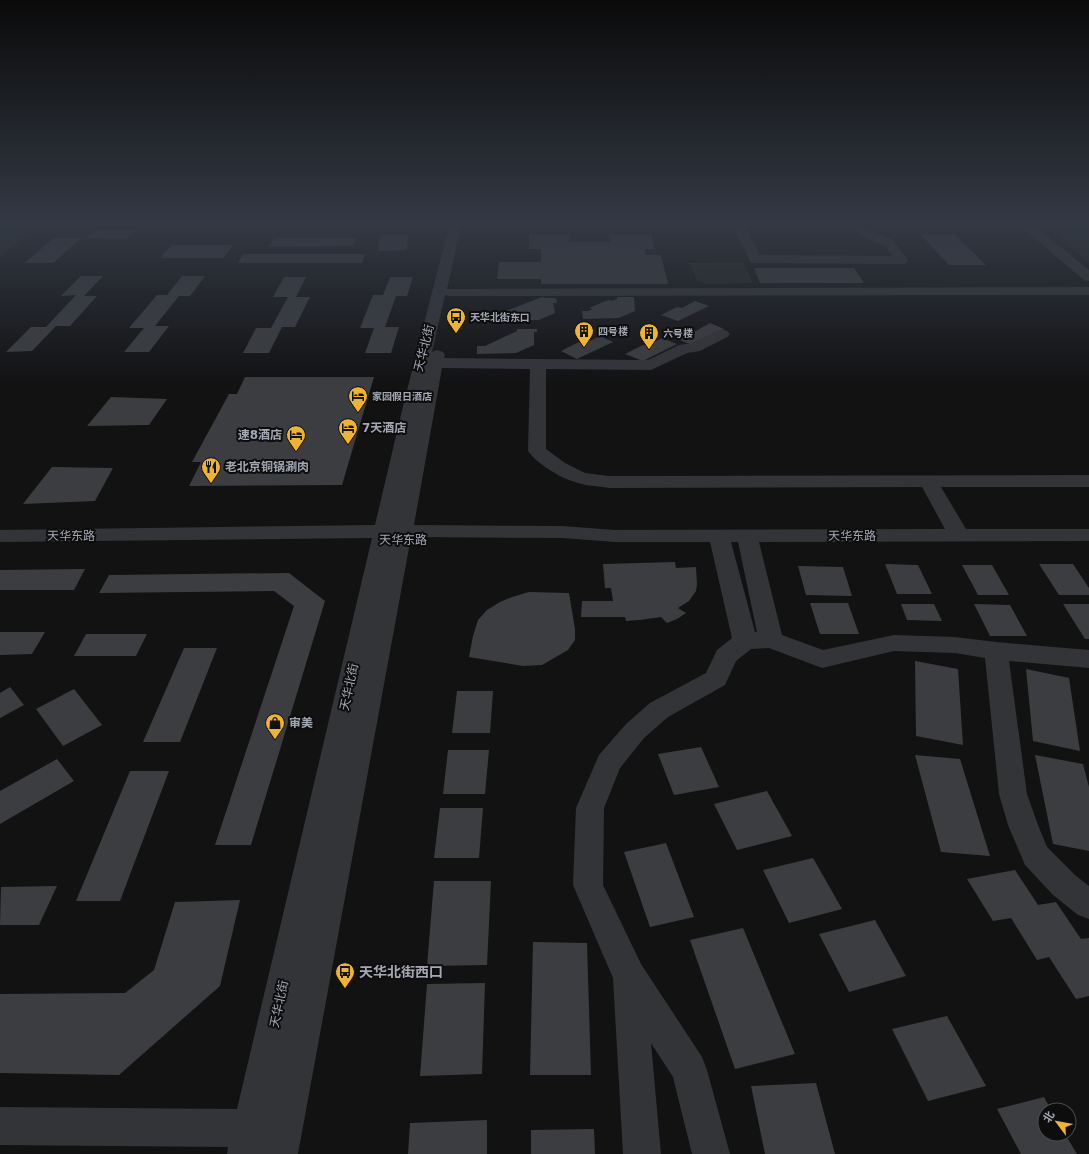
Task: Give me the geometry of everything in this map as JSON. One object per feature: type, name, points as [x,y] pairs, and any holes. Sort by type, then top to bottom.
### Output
[{"type":"street","name":"天华北街","points":[[392,536],[424,346],[445,276]]},
{"type":"street","name":"天华北街","points":[[265,1141],[392,536],[435,363],[453,276]]},
{"type":"street","points":[[450,292],[1089,291]]},
{"type":"street","points":[[435,363],[651,365],[684,348],[695,348],[722,334]]},
{"type":"street","points":[[538,364],[537,451],[558,468],[580,478],[609,482],[1089,481]]},
{"type":"street","points":[[928,481],[959,535]]},
{"type":"street","name":"天华东路","points":[[0,536],[190,535],[239,541],[392,536],[563,542],[615,536],[1089,535]]},
{"type":"street","points":[[719,536],[758,640]]},
{"type":"street","points":[[747,536],[758,640]]},
{"type":"street","points":[[712,1154],[688,1070],[629,976],[588,885],[590,808],[609,763],[635,731],[659,710],[716,679],[726,656],[758,640],[822,659],[894,643],[955,645],[996,651],[1089,658]]},
{"type":"street","points":[[996,651],[1013,794],[1023,825],[1036,856],[1064,885],[1089,905]]},
{"type":"street","points":[[629,976],[642,1154]]},
{"type":"street","points":[[0,1126],[265,1141]]},
{"type":"shaded area","points":[[695,276],[750,276],[753,283],[706,284],[697,281]]},
{"type":"building","points":[[81,276],[103,276],[84,296],[97,296],[70,326],[56,326],[32,351],[6,352],[31,327],[46,327],[76,295],[61,296]]},
{"type":"building","points":[[182,276],[205,276],[190,296],[179,296],[155,326],[169,326],[149,352],[124,352],[144,328],[129,328],[157,295],[167,295]]},
{"type":"building","points":[[497,276],[666,276],[668,284],[541,284],[541,279],[497,279]]},
{"type":"building","points":[[757,276],[859,276],[864,283],[760,283]]},
{"type":"building","points":[[284,277],[306,277],[296,297],[310,297],[295,327],[282,327],[269,353],[243,353],[256,328],[271,328],[288,297],[273,297]]},
{"type":"building","points":[[390,277],[413,277],[407,296],[396,296],[385,327],[399,327],[391,353],[365,353],[374,328],[360,328],[373,295],[383,295]]},
{"type":"building","points":[[542,297],[556,298],[557,303],[553,303],[555,313],[539,320],[516,320],[516,322],[500,321],[502,317],[496,315]]},
{"type":"building","points":[[617,297],[634,297],[635,311],[619,318],[583,319],[582,311],[593,309],[589,308],[608,300],[612,301],[617,299]]},
{"type":"building","points":[[695,301],[709,306],[678,321],[661,315],[677,307],[682,308]]},
{"type":"building","points":[[710,323],[724,329],[692,345],[675,338],[691,329],[696,331]]},
{"type":"building","points":[[517,329],[537,329],[537,332],[534,332],[534,345],[516,353],[477,354],[477,346],[485,346],[517,331]]},
{"type":"building","name":"四号楼","points":[[600,336],[613,342],[577,359],[561,351],[579,342],[584,344]]},
{"type":"building","name":"六号楼","points":[[662,338],[677,344],[643,361],[625,354],[643,345],[647,346]]},
{"type":"building","points":[[245,377],[374,377],[342,485],[189,486],[201,462],[192,462],[229,394],[237,394]]},
{"type":"building","points":[[111,397],[167,399],[149,425],[87,426]]},
{"type":"building","points":[[52,467],[113,468],[95,501],[23,504]]},
{"type":"building","points":[[675,562],[676,568],[696,567],[697,584],[696,591],[689,601],[678,608],[686,613],[677,619],[667,623],[661,617],[626,621],[625,617],[581,617],[582,601],[613,601],[611,588],[605,588],[603,564]]},
{"type":"building","points":[[885,564],[918,565],[932,594],[897,594]]},
{"type":"building","points":[[1039,564],[1073,564],[1089,588],[1089,595],[1059,595]]},
{"type":"building","points":[[962,565],[992,565],[1009,595],[978,595]]},
{"type":"building","points":[[798,566],[843,567],[852,596],[806,595]]},
{"type":"building","points":[[85,569],[74,590],[0,590],[0,570]]},
{"type":"building","points":[[289,573],[325,601],[251,845],[215,845],[294,606],[274,591],[99,593],[109,575]]},
{"type":"building","points":[[529,592],[569,593],[575,629],[575,640],[568,650],[542,665],[523,666],[469,657],[478,620],[487,610],[500,602]]},
{"type":"building","points":[[810,603],[848,603],[859,634],[820,634]]},
{"type":"building","points":[[901,604],[934,604],[942,621],[907,620]]},
{"type":"building","points":[[974,604],[1010,605],[1027,636],[990,636]]},
{"type":"building","points":[[1063,604],[1089,604],[1089,639],[1085,639]]},
{"type":"building","points":[[0,632],[45,632],[32,654],[0,655]]},
{"type":"building","points":[[86,634],[147,634],[136,656],[74,656]]},
{"type":"building","points":[[184,648],[217,648],[180,742],[143,742]]},
{"type":"building","points":[[915,661],[958,669],[963,745],[916,736]]},
{"type":"building","points":[[1026,669],[1069,678],[1080,751],[1033,741]]},
{"type":"building","points":[[10,687],[24,705],[0,718],[0,693]]},
{"type":"building","points":[[74,689],[102,725],[63,746],[36,709]]},
{"type":"building","points":[[457,691],[493,691],[490,733],[452,733]]},
{"type":"building","points":[[701,747],[719,787],[674,795],[658,754]]},
{"type":"building","points":[[448,750],[489,750],[485,794],[443,794]]},
{"type":"building","points":[[915,755],[960,759],[990,856],[941,852]]},
{"type":"building","points":[[1035,755],[1083,764],[1089,787],[1089,851],[1053,844]]},
{"type":"building","points":[[57,759],[74,781],[0,824],[0,791]]},
{"type":"building","points":[[130,771],[169,771],[120,901],[76,901]]},
{"type":"building","points":[[767,791],[792,836],[737,850],[714,804]]},
{"type":"building","points":[[440,808],[483,808],[479,858],[434,858]]},
{"type":"building","points":[[666,843],[694,917],[650,927],[624,852]]},
{"type":"building","points":[[813,858],[842,909],[789,923],[763,870]]},
{"type":"building","points":[[1015,870],[1038,905],[1056,902],[1081,939],[1089,938],[1089,996],[1076,999],[1049,957],[1037,960],[1011,918],[993,921],[967,879]]},
{"type":"building","points":[[434,881],[491,881],[487,965],[427,966]]},
{"type":"building","points":[[57,886],[39,925],[0,925],[1,887]]},
{"type":"building","points":[[240,900],[220,986],[119,1075],[0,1073],[0,994],[125,993],[154,970],[175,902]]},
{"type":"building","points":[[875,920],[906,976],[849,992],[819,934]]},
{"type":"building","points":[[743,928],[795,1054],[735,1069],[690,940]]},
{"type":"building","points":[[533,942],[587,943],[591,1075],[530,1075]]},
{"type":"building","points":[[485,983],[482,1074],[420,1076],[427,984]]},
{"type":"building","points":[[947,1016],[986,1086],[928,1101],[892,1029]]},
{"type":"building","points":[[816,1083],[835,1154],[765,1154],[751,1086]]},
{"type":"building","points":[[1044,1097],[1047,1102],[1037,1102],[1037,1142],[1070,1142],[1077,1154],[1021,1154],[997,1109]]},
{"type":"building","points":[[487,1120],[487,1154],[408,1154],[410,1123]]},
{"type":"building","points":[[594,1129],[595,1154],[531,1154],[531,1130]]},
{"type":"place","name":"天华北街东口","points":[[456,334]]},
{"type":"place","name":"四号楼","points":[[584,348]]},
{"type":"place","name":"六号楼","points":[[649,350]]},
{"type":"place","name":"家园假日酒店","points":[[358,413]]},
{"type":"place","name":"7天酒店","points":[[348,445]]},
{"type":"place","name":"速8酒店","points":[[296,452]]},
{"type":"place","name":"老北京铜锅涮肉","points":[[211,484]]},
{"type":"place","name":"审美","points":[[275,740]]},
{"type":"place","name":"天华北街西口","points":[[345,989]]}]
